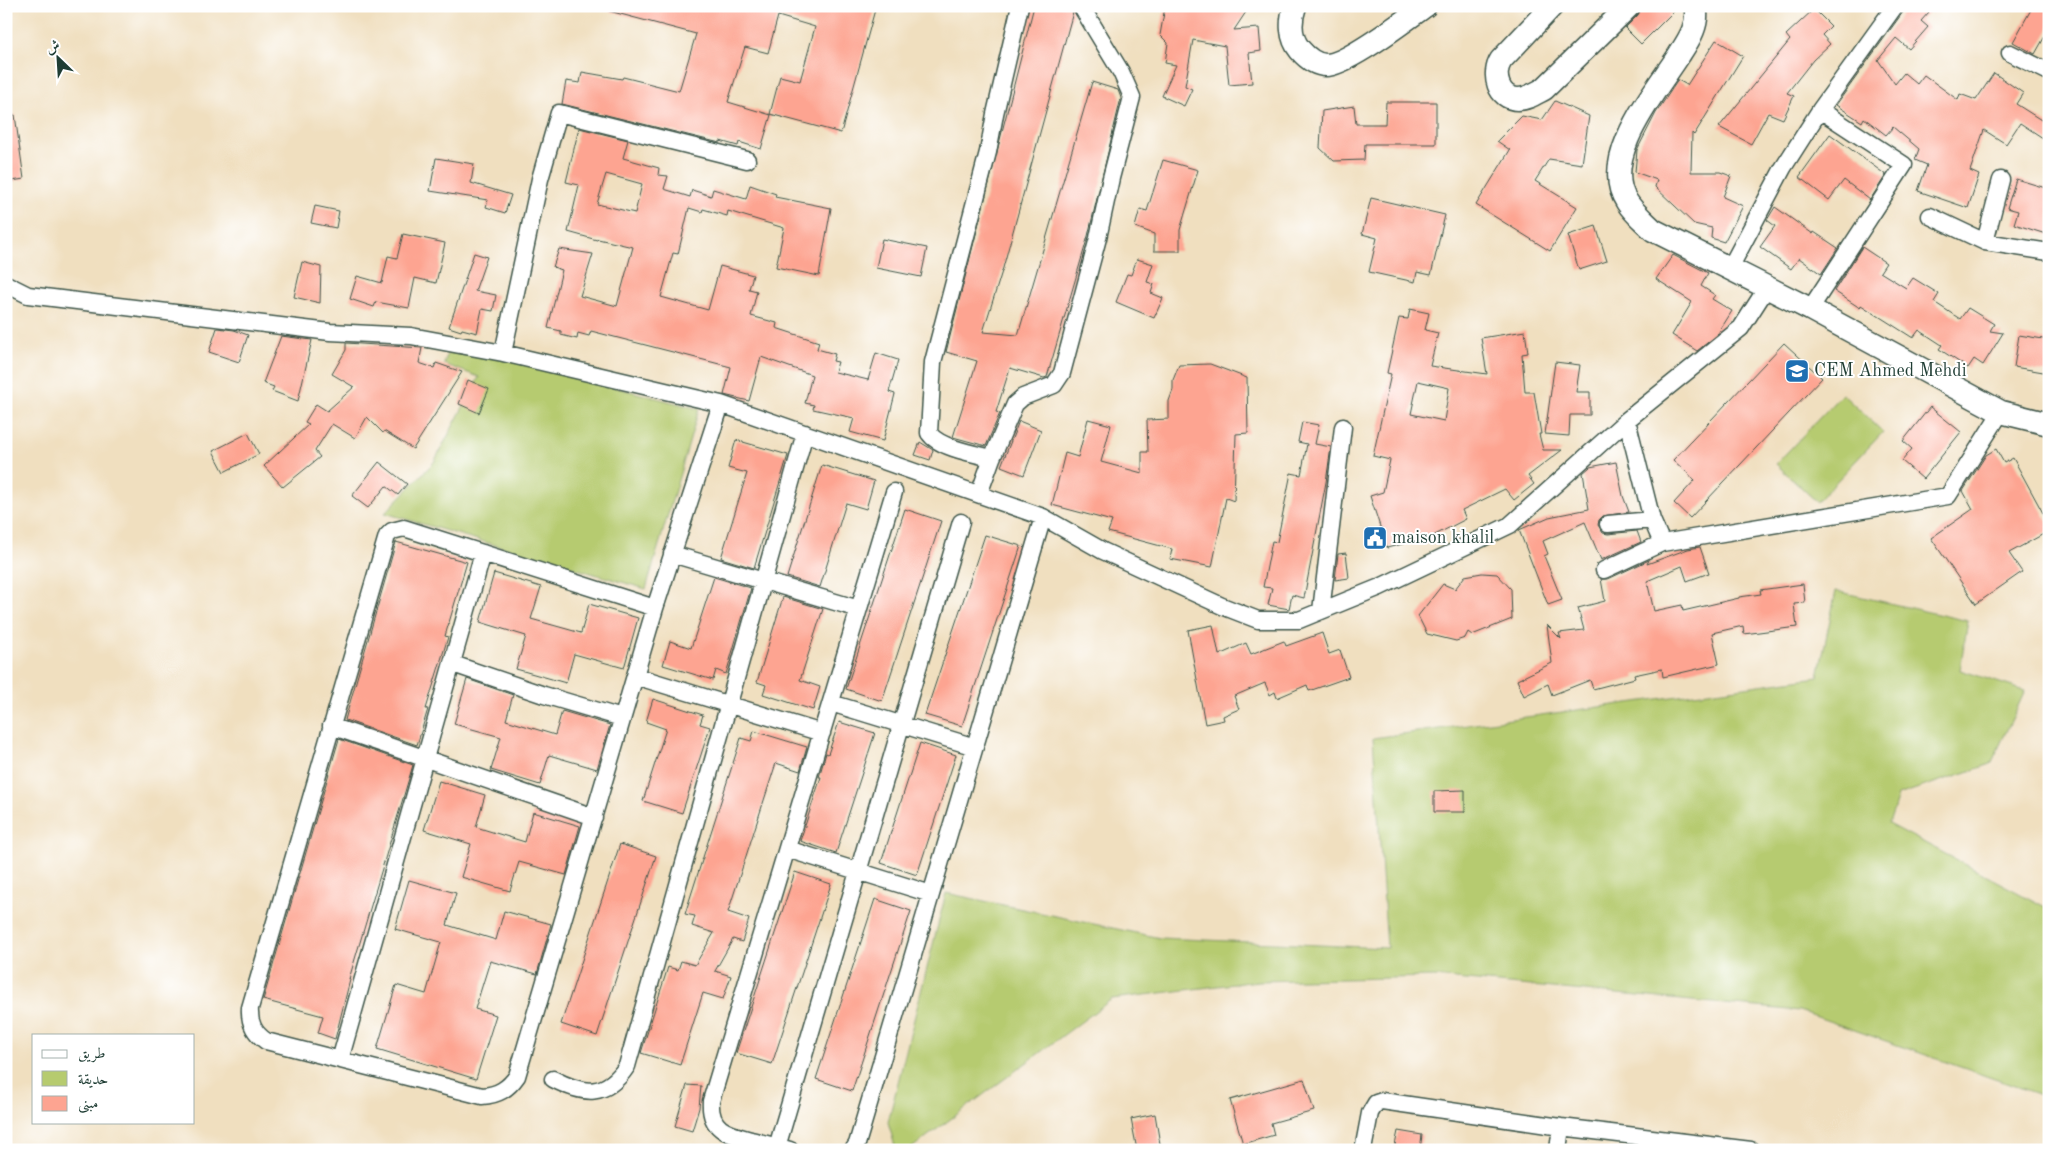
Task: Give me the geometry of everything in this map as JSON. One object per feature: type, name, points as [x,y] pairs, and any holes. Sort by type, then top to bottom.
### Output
[{"type":"main road","points":[[1295,6],[1292,17],[1292,32],[1298,47],[1306,57],[1318,64],[1328,65],[1341,61],[1356,52],[1425,6]]},
{"type":"main road","points":[[1552,6],[1497,66],[1497,81],[1506,94],[1512,98],[1520,99],[1544,89],[1629,6]]},
{"type":"main road","points":[[1694,6],[1697,17],[1687,43],[1634,126],[1621,153],[1619,169],[1620,186],[1626,201],[1653,230],[1730,268],[1766,289],[1810,309],[2001,412],[2049,424]]},
{"type":"street","points":[[992,458],[948,446],[932,437],[929,433],[930,391],[933,362],[988,152],[1020,6]]},
{"type":"street","points":[[979,494],[1015,404],[1023,397],[1054,385],[1062,373],[1098,238],[1132,97],[1121,72],[1081,6]]},
{"type":"street","points":[[1730,268],[1783,168],[1820,110],[1895,6]]},
{"type":"street","points":[[2010,53],[2049,72]]},
{"type":"street","points":[[1810,309],[1904,165],[1820,110]]},
{"type":"street","points":[[503,353],[540,179],[559,113],[747,160]]},
{"type":"street","points":[[1984,242],[2001,180]]},
{"type":"street","points":[[1930,216],[1984,242],[2049,252]]},
{"type":"street","points":[[6,284],[28,295],[330,332],[411,336],[503,353],[721,404],[1043,517],[1103,551],[1222,606],[1258,620],[1299,620],[1380,587],[1510,525],[1627,420],[1741,328],[1766,289]]},
{"type":"street","points":[[655,608],[404,528],[392,531],[387,536],[250,1008],[249,1016],[254,1031],[266,1041],[482,1096],[498,1093],[512,1083],[517,1076],[655,608],[721,404]]},
{"type":"street","points":[[1604,570],[1662,543],[1948,496],[2001,412]]},
{"type":"street","points":[[1627,420],[1652,520],[1662,543]]},
{"type":"street","points":[[1321,611],[1343,427]]},
{"type":"street","points":[[553,1079],[573,1089],[591,1091],[608,1086],[616,1080],[627,1066],[806,433]]},
{"type":"street","points":[[894,492],[710,1101],[710,1108],[715,1122],[725,1132],[784,1148],[858,871],[961,522]]},
{"type":"street","points":[[853,1150],[857,1144],[1043,517]]},
{"type":"street","points":[[1608,524],[1652,520]]},
{"type":"street","points":[[340,1060],[483,553]]},
{"type":"street","points":[[672,554],[859,610]]},
{"type":"street","points":[[453,664],[544,695],[622,718]]},
{"type":"street","points":[[635,676],[822,733]]},
{"type":"street","points":[[831,703],[975,747]]},
{"type":"street","points":[[331,726],[594,817]]},
{"type":"street","points":[[787,849],[931,894]]},
{"type":"street","points":[[1364,1150],[1372,1106],[1382,1100],[1561,1127],[1751,1150]]},
{"type":"street","points":[[1558,1150],[1561,1127]]},
{"type":"green space","points":[[449,349],[502,358],[699,409],[646,589],[385,513],[434,462],[479,377],[444,364]]},
{"type":"green space","points":[[1842,394],[1883,432],[1817,502],[1776,464]]},
{"type":"green space","points":[[1836,591],[1968,621],[1960,670],[2025,691],[1991,764],[1898,795],[1889,824],[2049,909],[2049,1098],[1800,1011],[1434,977],[1258,981],[1112,999],[909,1150],[896,1150],[888,1122],[946,893],[1160,938],[1387,948],[1373,738],[1818,677]]},
{"type":"building","points":[[609,6],[727,6],[743,10],[744,6],[876,6],[841,133],[770,114],[780,76],[800,81],[815,27],[778,16],[768,53],[745,47],[728,102],[771,115],[761,149],[739,142],[738,146],[720,141],[720,143],[562,104],[566,81],[580,83],[582,72],[622,79],[623,77],[679,91],[696,34],[609,11]]},
{"type":"building","points":[[1034,6],[1071,6],[1073,12],[1003,268],[983,332],[1018,335],[1092,82],[1118,90],[1121,98],[1088,236],[1047,377],[1044,378],[1010,368],[996,412],[1000,413],[986,446],[953,437],[977,361],[946,352]]},
{"type":"building","points":[[1205,6],[1250,6],[1234,30],[1259,28],[1261,51],[1249,53],[1252,83],[1229,85],[1225,46],[1193,40],[1185,86],[1192,89],[1184,106],[1162,96],[1176,65],[1165,63],[1168,43],[1160,35],[1165,7],[1204,9]]},
{"type":"building","points":[[1642,6],[1679,6],[1641,44],[1625,28],[1638,15]]},
{"type":"building","points":[[1905,6],[1922,6],[1929,12],[1921,21],[1928,27],[1909,49],[1896,38],[1878,60],[1895,84],[1904,73],[1917,84],[1924,75],[1958,100],[1960,94],[1976,100],[1994,73],[2023,93],[2016,104],[2049,125],[2049,142],[2020,123],[2006,144],[1984,130],[1970,171],[1979,175],[1968,208],[1918,191],[1927,165],[1915,160],[1919,149],[1893,127],[1886,135],[1864,118],[1862,122],[1836,105],[1903,12]]},
{"type":"building","points":[[2033,6],[2049,6],[2049,29],[2035,54],[2013,42]]},
{"type":"building","points":[[1814,9],[1831,26],[1822,35],[1830,44],[1813,60],[1787,93],[1794,96],[1783,119],[1768,113],[1751,144],[1719,127],[1790,40],[1786,35]]},
{"type":"building","points":[[1716,40],[1743,56],[1694,135],[1692,133],[1691,172],[1720,172],[1731,176],[1723,197],[1743,206],[1724,242],[1711,238],[1712,228],[1694,224],[1655,187],[1657,180],[1635,172],[1637,150],[1656,113],[1678,80],[1687,85]]},
{"type":"building","points":[[1555,101],[1589,116],[1582,164],[1549,159],[1535,181],[1577,207],[1550,251],[1476,205],[1510,150],[1497,141],[1522,116],[1542,120]]},
{"type":"building","points":[[1386,102],[1436,102],[1436,144],[1365,144],[1364,160],[1334,161],[1320,148],[1322,111],[1354,106],[1356,124],[1385,124]]},
{"type":"building","points":[[15,115],[24,179],[6,182],[6,116]]},
{"type":"building","points":[[579,128],[628,140],[623,158],[659,168],[658,175],[668,176],[664,189],[690,197],[692,190],[711,196],[713,189],[746,199],[750,185],[776,194],[775,197],[831,208],[819,276],[776,267],[784,228],[728,211],[727,216],[703,209],[702,212],[689,208],[678,254],[673,253],[661,297],[708,310],[720,266],[753,275],[749,289],[757,291],[751,316],[777,323],[776,328],[819,342],[817,349],[835,354],[833,361],[838,362],[835,372],[868,380],[876,353],[898,360],[889,392],[895,394],[883,441],[850,432],[854,418],[813,409],[814,405],[805,403],[812,375],[761,357],[749,401],[724,395],[731,367],[591,331],[589,336],[578,333],[577,339],[561,335],[561,331],[548,328],[562,270],[553,267],[559,249],[593,254],[580,296],[617,306],[633,247],[568,232],[579,185],[566,182]],"holes":[[[606,174],[642,184],[635,213],[597,204]]]},
{"type":"building","points":[[1830,134],[1886,175],[1870,200],[1844,180],[1829,200],[1799,177]]},
{"type":"building","points":[[436,158],[474,164],[471,183],[511,195],[505,213],[486,207],[488,200],[430,191]]},
{"type":"building","points":[[1163,160],[1198,170],[1180,230],[1180,251],[1154,251],[1154,234],[1135,227],[1140,209],[1147,211]]},
{"type":"building","points":[[2016,179],[2049,189],[2049,235],[2014,224],[2018,211],[2007,208]]},
{"type":"building","points":[[1371,198],[1445,215],[1431,275],[1417,272],[1415,282],[1369,272],[1377,238],[1362,234]]},
{"type":"building","points":[[315,206],[339,211],[336,228],[311,223]]},
{"type":"building","points":[[1775,207],[1813,234],[1814,232],[1838,248],[1821,274],[1799,258],[1791,269],[1760,247],[1775,226],[1767,220]]},
{"type":"building","points":[[1596,226],[1607,261],[1579,270],[1568,235]]},
{"type":"building","points":[[403,234],[445,243],[436,283],[415,278],[409,308],[376,302],[374,307],[350,299],[357,276],[382,283],[388,256],[397,258]]},
{"type":"building","points":[[882,239],[927,248],[921,277],[876,268]]},
{"type":"building","points":[[1862,247],[1886,263],[1880,272],[1906,288],[1913,278],[1939,294],[1934,302],[1960,319],[1968,308],[1994,324],[1990,331],[2003,333],[1983,365],[1974,359],[1968,368],[1939,349],[1942,345],[1919,330],[1913,338],[1861,305],[1860,308],[1834,291]]},
{"type":"building","points":[[474,253],[487,257],[475,291],[496,295],[493,311],[482,309],[477,333],[449,327]]},
{"type":"building","points":[[1673,255],[1708,273],[1701,286],[1715,295],[1712,299],[1732,311],[1717,335],[1697,351],[1672,335],[1692,302],[1656,279]]},
{"type":"building","points":[[1137,259],[1153,264],[1147,282],[1154,284],[1151,293],[1163,298],[1154,318],[1116,302],[1127,274],[1131,275]]},
{"type":"building","points":[[302,262],[321,267],[320,303],[294,297]]},
{"type":"building","points":[[1410,309],[1429,313],[1425,330],[1438,333],[1430,366],[1487,374],[1481,338],[1525,331],[1528,353],[1522,354],[1525,392],[1534,392],[1543,450],[1562,450],[1528,476],[1534,484],[1514,500],[1505,489],[1462,510],[1466,519],[1433,536],[1387,548],[1370,496],[1383,492],[1390,460],[1373,456],[1391,374],[1387,373],[1399,318],[1408,319]],"holes":[[[1418,381],[1449,388],[1444,421],[1411,414]]]},
{"type":"building","points":[[217,328],[234,330],[248,335],[239,362],[209,352]]},
{"type":"building","points":[[2019,335],[2049,340],[2049,373],[2014,367]]},
{"type":"building","points":[[281,336],[312,340],[298,401],[272,391],[274,387],[263,383]]},
{"type":"building","points":[[346,343],[422,348],[419,363],[434,368],[436,363],[462,372],[413,449],[384,431],[383,433],[367,417],[355,438],[332,424],[315,451],[320,457],[283,487],[264,466],[309,424],[305,422],[316,404],[327,411],[354,387],[332,374],[346,350]]},
{"type":"building","points":[[1784,343],[1822,378],[1690,518],[1674,503],[1695,480],[1673,460]]},
{"type":"building","points":[[1555,362],[1580,365],[1576,392],[1590,392],[1590,415],[1570,415],[1569,436],[1545,434]]},
{"type":"building","points":[[1210,364],[1247,378],[1248,433],[1236,434],[1234,501],[1226,498],[1212,567],[1170,559],[1172,549],[1108,532],[1112,521],[1052,505],[1065,453],[1078,457],[1088,419],[1111,425],[1101,462],[1142,473],[1142,452],[1148,452],[1147,420],[1169,419],[1169,401],[1173,390],[1173,380],[1179,365]]},
{"type":"building","points":[[468,380],[489,389],[479,413],[459,404]]},
{"type":"building","points":[[1930,407],[1961,432],[1923,479],[1902,461],[1912,449],[1903,441]]},
{"type":"building","points":[[1019,421],[1041,430],[1024,475],[1001,466]]},
{"type":"building","points":[[1302,422],[1319,425],[1315,444],[1331,447],[1304,598],[1292,595],[1289,609],[1268,605],[1272,588],[1263,587],[1272,541],[1277,542],[1291,473],[1301,475],[1307,444],[1298,442]]},
{"type":"building","points":[[248,433],[259,454],[224,472],[213,451]]},
{"type":"building","points":[[736,440],[788,455],[754,568],[721,558],[747,473],[728,468]]},
{"type":"building","points":[[920,442],[933,450],[930,460],[915,455]]},
{"type":"building","points":[[1996,449],[2004,463],[2013,458],[2049,524],[2049,531],[2009,553],[2022,572],[1976,604],[1931,538],[1973,509],[1963,491],[1986,455]]},
{"type":"building","points":[[379,462],[407,484],[398,495],[386,486],[368,508],[352,496]]},
{"type":"building","points":[[1616,462],[1623,496],[1629,512],[1603,516],[1599,520],[1598,525],[1603,533],[1608,534],[1637,531],[1641,542],[1601,560],[1585,522],[1543,541],[1548,554],[1544,556],[1562,600],[1548,605],[1519,530],[1549,517],[1589,509],[1583,473],[1590,467]]},
{"type":"building","points":[[822,465],[874,481],[866,509],[846,503],[820,587],[787,577]]},
{"type":"building","points":[[905,509],[941,521],[882,701],[846,689]]},
{"type":"building","points":[[985,535],[1021,546],[962,726],[925,715]]},
{"type":"building","points":[[396,542],[467,562],[445,636],[448,637],[417,745],[345,720]]},
{"type":"building","points":[[1700,547],[1709,573],[1687,581],[1682,566],[1647,581],[1654,611],[1682,605],[1683,611],[1739,597],[1761,594],[1760,590],[1803,584],[1805,603],[1794,604],[1797,627],[1744,634],[1743,626],[1712,633],[1719,664],[1663,677],[1662,669],[1634,675],[1635,678],[1593,689],[1590,680],[1552,695],[1548,684],[1524,696],[1517,680],[1552,663],[1547,625],[1561,639],[1559,633],[1584,630],[1578,608],[1605,601],[1601,579],[1608,579],[1649,560],[1647,564],[1688,549]]},
{"type":"building","points":[[1346,553],[1349,578],[1335,580],[1338,554]]},
{"type":"building","points":[[494,573],[541,587],[531,619],[581,633],[589,604],[638,618],[624,668],[574,654],[566,683],[516,669],[526,636],[480,622]]},
{"type":"building","points":[[1482,573],[1497,574],[1511,589],[1512,619],[1472,635],[1468,632],[1465,638],[1456,641],[1427,634],[1418,616],[1443,584],[1455,589],[1465,576]]},
{"type":"building","points":[[714,577],[751,588],[726,674],[716,670],[713,680],[663,665],[670,641],[691,648]]},
{"type":"building","points":[[783,597],[823,609],[800,680],[820,687],[813,710],[763,694],[766,685],[757,682]]},
{"type":"building","points":[[1213,625],[1219,655],[1246,643],[1251,654],[1284,641],[1286,646],[1322,633],[1329,654],[1340,650],[1349,677],[1309,691],[1307,685],[1277,698],[1275,692],[1270,695],[1265,683],[1234,696],[1239,709],[1223,716],[1224,720],[1205,724],[1188,630]]},
{"type":"building","points":[[467,679],[513,695],[506,720],[555,735],[562,711],[610,725],[597,769],[549,755],[540,785],[491,770],[501,737],[454,724]]},
{"type":"building","points":[[653,699],[703,715],[700,724],[710,727],[682,813],[643,801],[666,729],[646,722]]},
{"type":"building","points":[[839,722],[875,733],[836,853],[800,841],[821,777],[819,777],[826,753],[828,754]]},
{"type":"building","points":[[754,731],[807,747],[800,771],[776,763],[728,912],[749,919],[742,942],[733,939],[715,971],[731,976],[723,999],[703,993],[680,1065],[641,1053],[668,967],[678,970],[681,961],[695,965],[714,933],[692,926],[695,916],[685,914],[741,738],[751,741]]},
{"type":"building","points":[[339,739],[413,765],[349,979],[335,1039],[318,1033],[323,1016],[263,1000]]},
{"type":"building","points":[[920,743],[956,755],[917,875],[881,863]]},
{"type":"building","points":[[439,781],[485,795],[476,827],[525,842],[533,812],[580,826],[566,875],[519,862],[510,891],[461,877],[471,844],[424,830]]},
{"type":"building","points":[[1465,790],[1465,812],[1434,812],[1434,791]]},
{"type":"building","points":[[620,844],[656,856],[597,1036],[561,1024]]},
{"type":"building","points":[[795,872],[831,884],[772,1064],[736,1053]]},
{"type":"building","points":[[409,880],[456,893],[447,925],[496,940],[504,911],[551,924],[537,974],[490,961],[475,1009],[496,1015],[476,1079],[377,1049],[396,985],[426,994],[441,942],[395,929]]},
{"type":"building","points":[[875,899],[911,911],[852,1091],[816,1079]]},
{"type":"building","points":[[1304,1079],[1314,1111],[1271,1123],[1274,1135],[1243,1144],[1230,1100]]},
{"type":"building","points":[[687,1085],[701,1086],[699,1108],[692,1131],[675,1126]]},
{"type":"building","points":[[1155,1114],[1161,1150],[1137,1150],[1131,1119]]},
{"type":"building","points":[[1398,1131],[1422,1135],[1420,1150],[1394,1150]]},
{"type":"place","name":"CEM Ahmed Mehdi","points":[[1797,371]]},
{"type":"place","name":"maison khalil","points":[[1375,538]]}]
